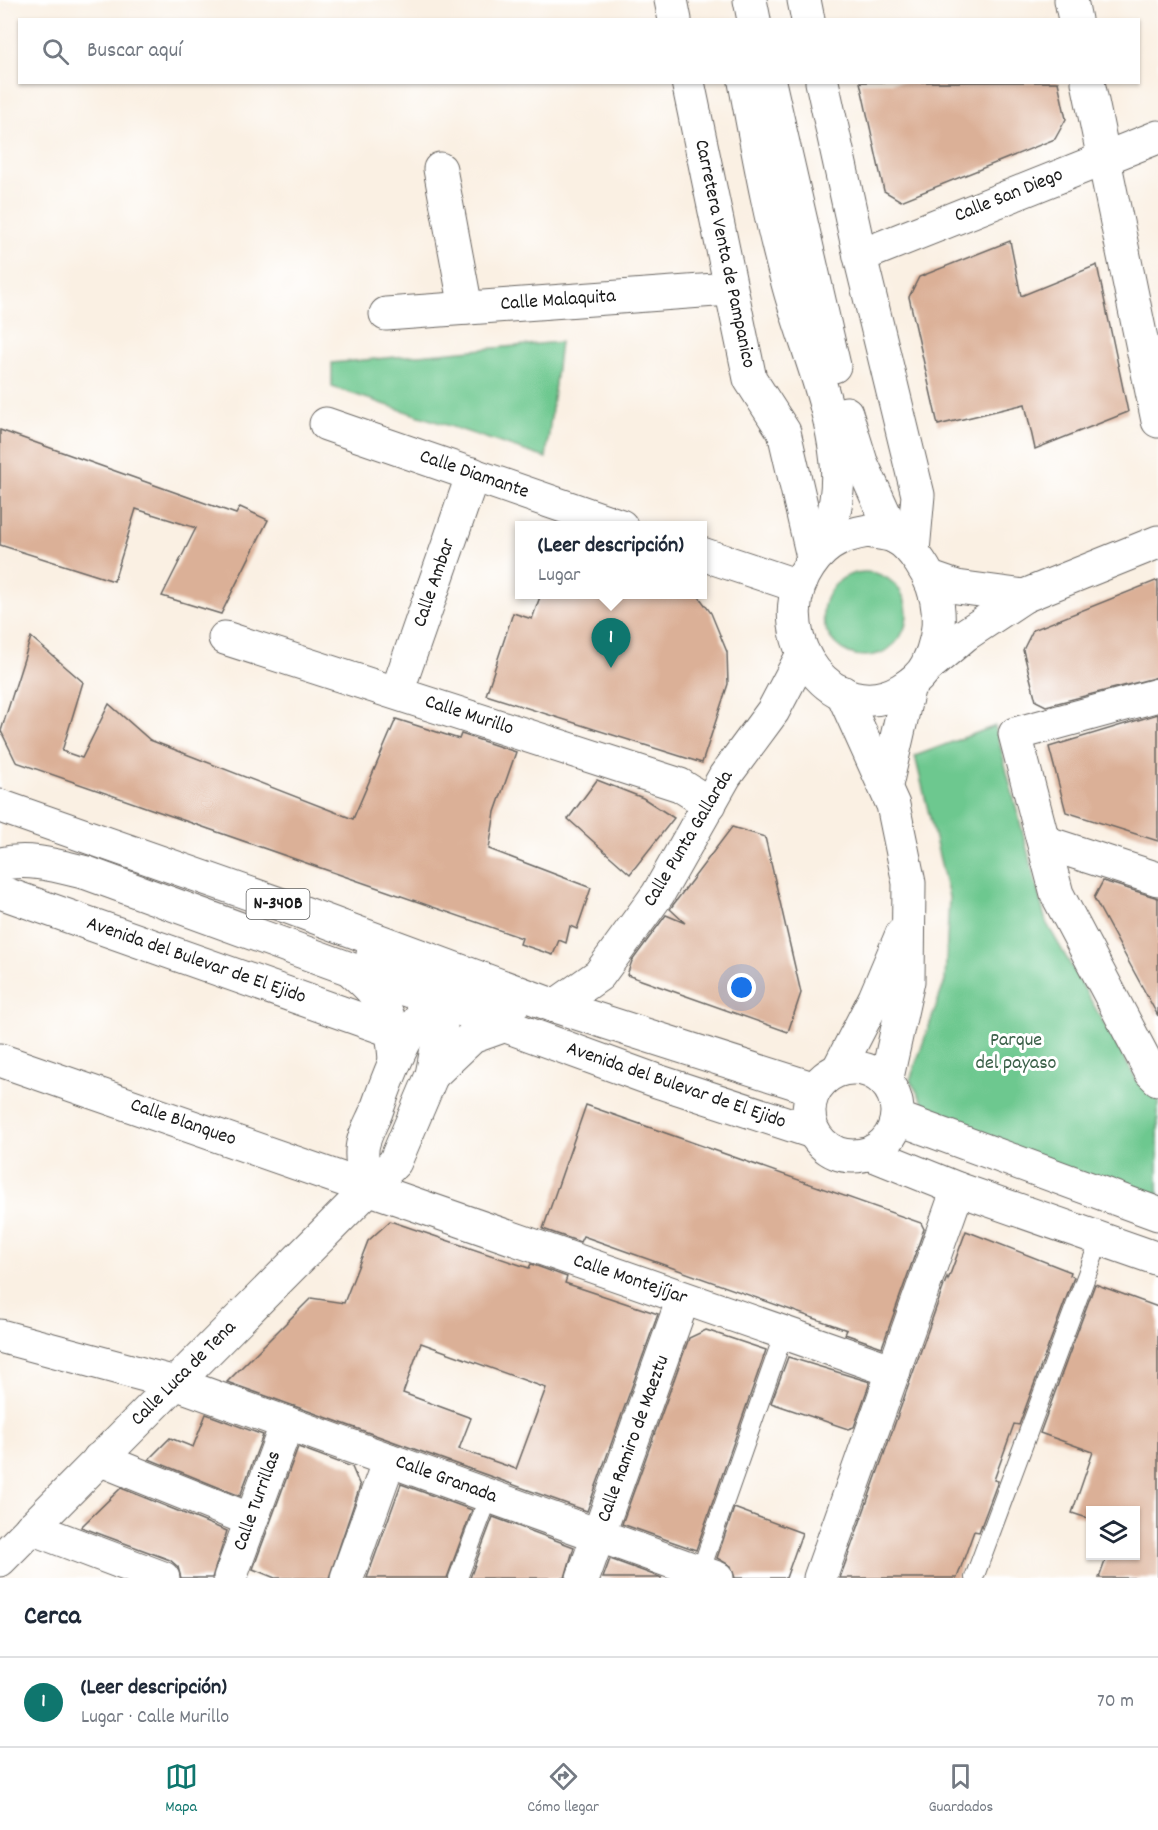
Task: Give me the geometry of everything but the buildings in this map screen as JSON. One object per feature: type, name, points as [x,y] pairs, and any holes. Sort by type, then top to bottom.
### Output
[{"type":"street","points":[[671,0],[675,18]]},
{"type":"street","points":[[729,0],[733,18]]},
{"type":"street","points":[[750,0],[754,18]]},
{"type":"street","points":[[804,0],[808,18]]},
{"type":"street","points":[[1071,0],[1075,18]]},
{"type":"street","name":"Carretera Venta de Pampanico","points":[[688,84],[729,289],[750,379],[784,432],[821,551]]},
{"type":"street","points":[[745,84],[768,202],[789,287],[823,395],[837,464],[834,511],[821,551],[798,586],[793,609],[795,634],[802,656],[823,680],[842,692],[868,699],[890,696],[917,677],[965,635],[1024,596],[1158,542]]},
{"type":"street","points":[[769,84],[844,409],[861,462],[938,600],[940,623],[936,644],[917,677],[886,785]]},
{"type":"street","points":[[822,84],[860,256],[918,495],[913,555]]},
{"type":"street","points":[[1088,84],[1158,421]]},
{"type":"street","name":"Calle San Diego","points":[[860,256],[1158,137]]},
{"type":"street","points":[[440,169],[466,308]]},
{"type":"street","name":"Calle Malaquita","points":[[386,314],[729,289]]},
{"type":"street","name":"Calle Diamante","points":[[326,424],[609,521]]},
{"type":"street","name":"Calle Ambar","points":[[397,692],[473,474]]},
{"type":"street","points":[[821,551],[847,534],[868,531],[913,555],[957,587],[1024,596]]},
{"type":"street","points":[[707,556],[798,586]]},
{"type":"street","name":"Calle Murillo","points":[[225,638],[680,785],[710,804]]},
{"type":"street","name":"Calle Punta Gallarda","points":[[555,1006],[599,975],[658,894],[725,776],[773,711],[802,656]]},
{"type":"street","points":[[842,692],[886,785],[893,805],[909,883],[908,981],[886,1082],[893,1093],[897,1118],[888,1139],[871,1154]]},
{"type":"street","points":[[1158,695],[1015,734],[1057,894],[1151,1072],[1158,1078]]},
{"type":"street","name":"Avenida del Bulevar de El Ejido","points":[[0,806],[555,1006],[826,1080],[864,1069],[886,1082]]},
{"type":"street","points":[[1044,842],[1158,879]]},
{"type":"street","name":"Avenida del Bulevar de El Ejido","points":[[0,864],[14,861],[41,862],[87,873],[438,1003],[657,1081],[813,1132]]},
{"type":"street","name":"Avenida del Bulevar de El Ejido","points":[[0,892],[394,1045]]},
{"type":"street","name":"Avenida del Bulevar de El Ejido","points":[[288,908],[324,936],[404,965],[416,972],[426,981],[438,1003]]},
{"type":"street","points":[[826,1080],[875,998],[907,921]]},
{"type":"street","points":[[354,973],[375,991],[386,1006],[394,1045],[362,1150],[367,1188]]},
{"type":"street","name":"Avenida del Bulevar de El Ejido","points":[[438,1003],[455,994],[474,993],[520,1005],[555,1006]]},
{"type":"street","points":[[394,1045],[406,1038],[438,1003]]},
{"type":"street","name":"Calle Luca de Tena","points":[[0,1560],[394,1162],[432,1075],[441,1027],[438,1003]]},
{"type":"street","name":"Calle Luca de Tena","points":[[432,1075],[472,1037],[503,1026]]},
{"type":"street","name":"Calle Blanqueo","points":[[0,1060],[367,1188]]},
{"type":"street","name":"Avenida del Bulevar de El Ejido","points":[[826,1080],[809,1103],[808,1118],[821,1144],[831,1151],[858,1157],[871,1154],[958,1189],[1158,1259]]},
{"type":"street","points":[[897,1118],[1158,1214]]},
{"type":"street","name":"Calle Montejíjar","points":[[367,1188],[894,1371]]},
{"type":"street","points":[[820,1578],[958,1189]]},
{"type":"street","name":"Calle Ramiro de Maeztu","points":[[583,1578],[683,1299]]},
{"type":"street","name":"Calle Granada","points":[[0,1336],[175,1383],[599,1535],[705,1576]]},
{"type":"street","name":"Calle Turrillas","points":[[230,1578],[287,1423]]},
{"type":"street","points":[[99,1460],[251,1520]]},
{"type":"street","points":[[347,1578],[389,1460]]},
{"type":"street","points":[[31,1528],[163,1578]]},
{"type":"lane","points":[[974,1578],[1100,1239]]},
{"type":"lane","points":[[705,1576],[784,1333]]},
{"type":"lane","points":[[458,1578],[489,1496]]},
{"type":"green space","points":[[560,342],[546,458],[332,387],[332,363]]},
{"type":"green space","points":[[865,572],[881,575],[895,584],[904,598],[907,614],[904,630],[895,644],[881,653],[865,656],[849,653],[835,644],[826,630],[823,614],[826,598],[835,584],[849,575]]},
{"type":"green space","name":"Parque del payaso","points":[[995,726],[1046,922],[1139,1084],[1158,1098],[1158,1208],[932,1118],[910,1080],[945,981],[949,897],[915,756]]},
{"type":"place","name":"(Leer descripción)","points":[[611,668]]}]
